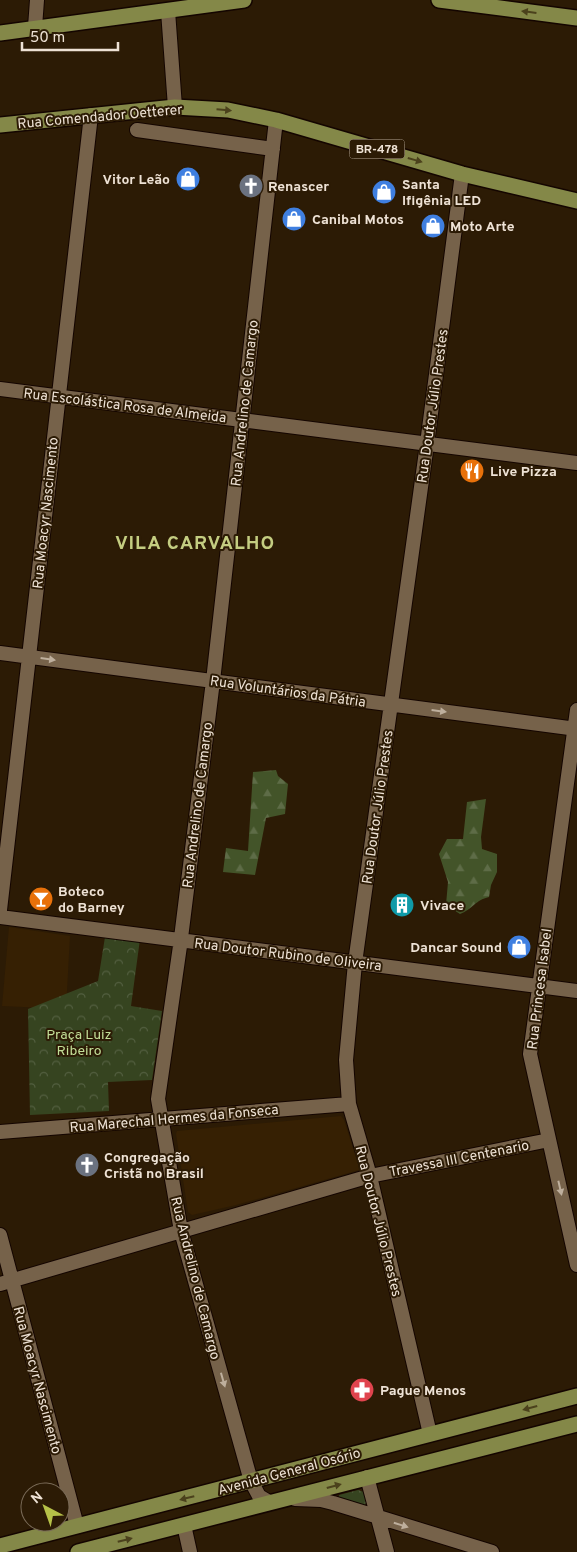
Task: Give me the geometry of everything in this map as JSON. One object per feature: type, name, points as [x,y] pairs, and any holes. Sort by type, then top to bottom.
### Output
[{"type":"main road","points":[[0,33],[244,0]]},
{"type":"main road","points":[[439,0],[577,18]]},
{"type":"main road","name":"Rua Comendador Oetterer","points":[[0,125],[175,107],[228,110],[276,120],[462,174],[577,201]]},
{"type":"main road","name":"Avenida General Osório","points":[[0,1546],[577,1396]]},
{"type":"main road","name":"Avenida General Osório","points":[[78,1552],[577,1424]]},
{"type":"street","points":[[35,27],[37,0]]},
{"type":"street","points":[[168,11],[175,107]]},
{"type":"street","name":"Rua Moacyr Nascimento","points":[[0,910],[91,115]]},
{"type":"street","name":"Rua Andrelino de Camargo","points":[[251,1481],[181,1232],[158,1099],[213,681],[276,120]]},
{"type":"street","name":"Rua Comendador Oetterer","points":[[136,130],[272,149]]},
{"type":"street","name":"Rua Doutor Júlio Prestes","points":[[430,1434],[370,1176],[349,1104],[346,1060],[355,963],[427,444],[462,174]]},
{"type":"street","name":"Rua Escolástica Rosa de Almeida","points":[[0,389],[577,463]]},
{"type":"street","name":"Rua Voluntários da Pátria","points":[[0,653],[576,729]]},
{"type":"street","name":"Rua Princesa Isabel","points":[[577,710],[576,729],[538,986],[530,1054],[577,1265]]},
{"type":"street","name":"Rua Doutor Rubino de Oliveira","points":[[0,917],[577,991]]},
{"type":"street","name":"Rua Marechal Hermes da Fonseca","points":[[0,1132],[349,1104]]},
{"type":"street","name":"Travessa III Centenario","points":[[6,1283],[370,1176],[549,1140]]},
{"type":"street","name":"Rua Moacyr Nascimento","points":[[0,1235],[6,1283],[76,1526]]},
{"type":"street","points":[[367,1477],[387,1552]]},
{"type":"street","points":[[251,1481],[259,1496],[269,1502]]},
{"type":"street","points":[[286,1498],[321,1500],[492,1552]]},
{"type":"street","points":[[184,1525],[190,1552]]},
{"type":"shaded area","points":[[9,927],[70,936],[66,1009],[2,1006]]},
{"type":"shaded area","points":[[341,1116],[344,1120],[359,1170],[236,1205],[192,1215],[188,1212],[177,1131]]},
{"type":"green space","points":[[276,770],[278,776],[288,784],[285,814],[266,818],[255,875],[223,872],[226,848],[248,851],[253,772]]},
{"type":"green space","points":[[486,799],[481,837],[482,849],[497,854],[497,872],[491,885],[489,897],[480,900],[460,914],[446,905],[448,882],[439,854],[447,839],[463,839],[467,802]]},
{"type":"green space","name":"Praça Luiz Ribeiro","points":[[105,937],[140,939],[131,1006],[162,1011],[152,1080],[108,1082],[109,1111],[30,1115],[28,1009],[98,981]]},
{"type":"green space","points":[[358,1490],[364,1492],[366,1503],[363,1507],[339,1497],[339,1495]]},
{"type":"place","name":"Vitor Leão","points":[[188,179]]},
{"type":"place","name":"Renascer","points":[[251,186]]},
{"type":"place","name":"Santa Ifigênia LED","points":[[384,192]]},
{"type":"place","name":"Canibal Motos","points":[[294,219]]},
{"type":"place","name":"Moto Arte","points":[[433,226]]},
{"type":"place","name":"Live Pizza","points":[[472,471]]},
{"type":"place","name":"Boteco do Barney","points":[[41,899]]},
{"type":"place","name":"Vivace","points":[[402,905]]},
{"type":"place","name":"Dancar Sound","points":[[519,947]]},
{"type":"place","name":"Congregação Cristã no Brasil","points":[[87,1165]]},
{"type":"place","name":"Pague Menos","points":[[362,1390]]},
{"type":"district","name":"VILA CARVALHO","points":[[195,542]]}]
